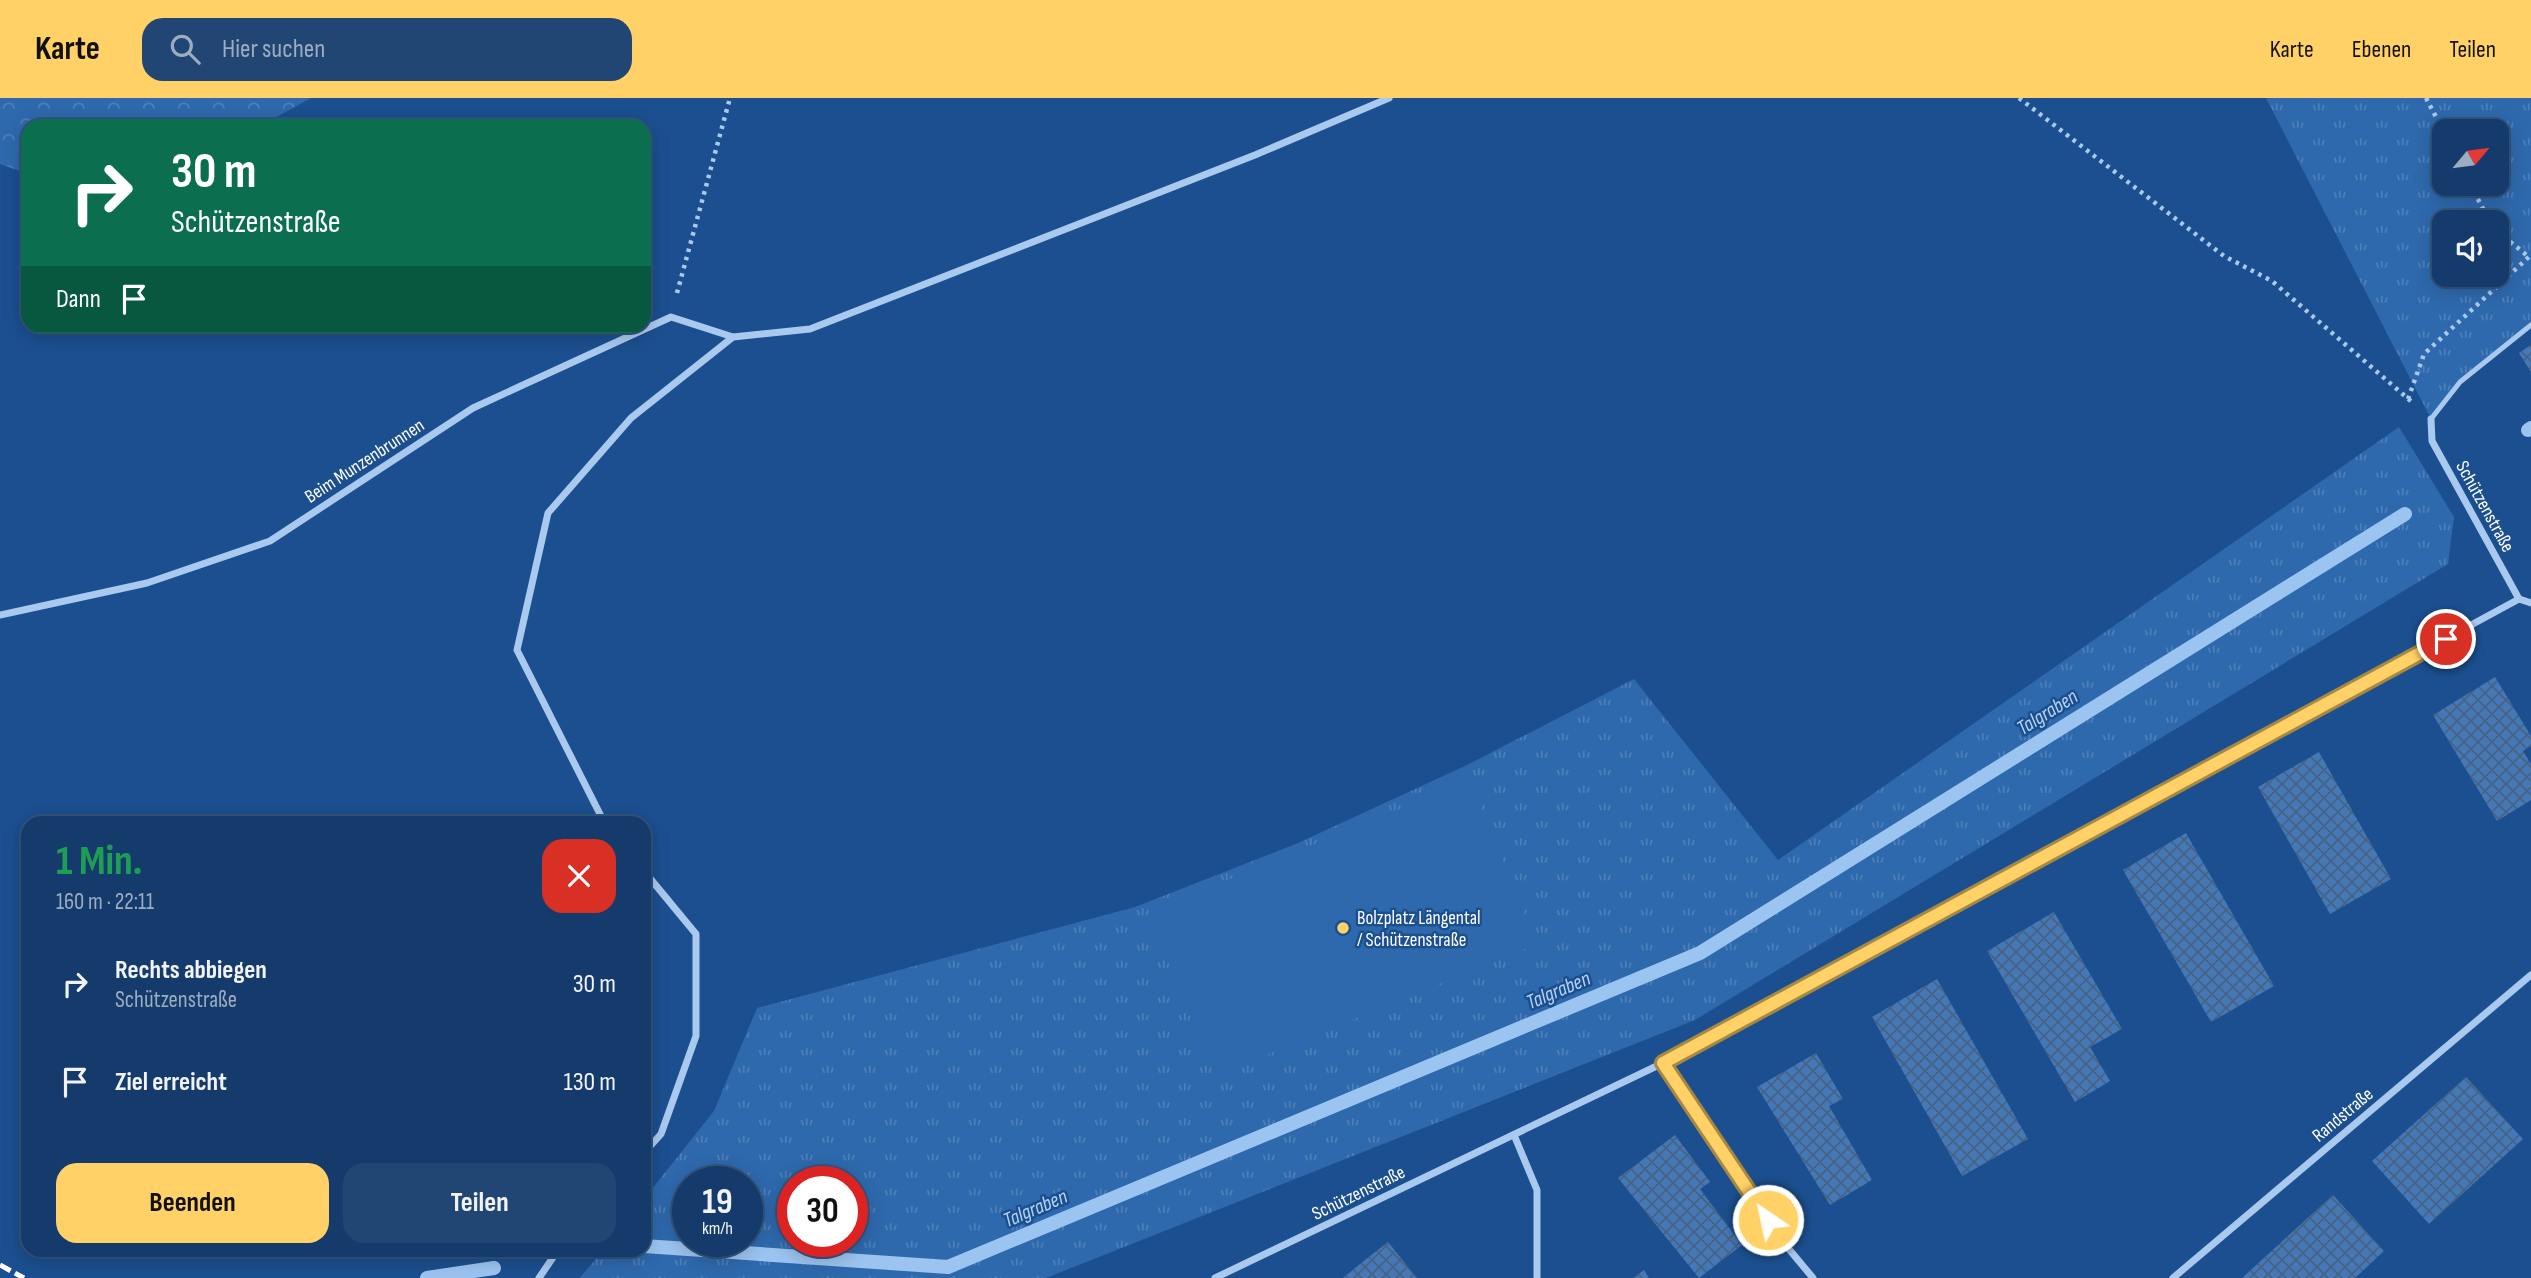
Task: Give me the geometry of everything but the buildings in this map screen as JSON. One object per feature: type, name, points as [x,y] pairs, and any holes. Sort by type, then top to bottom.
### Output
[{"type":"street","points":[[671,317],[733,337],[810,329],[1242,160],[1389,98]]},
{"type":"street","name":"Beim Munzenbrunnen","points":[[651,326],[671,317]]},
{"type":"street","name":"Beim Munzenbrunnen","points":[[0,615],[147,583],[270,541],[473,408],[636,333]]},
{"type":"street","points":[[601,816],[517,650],[548,513],[631,418],[733,337]]},
{"type":"street","name":"Schützenstraße","points":[[1215,1278],[1663,1063],[2519,599],[2432,441],[2431,419]]},
{"type":"street","points":[[2519,599],[2531,603]]},
{"type":"street","points":[[651,879],[696,934],[696,1036],[662,1134],[651,1146]]},
{"type":"street","name":"Randstraße","points":[[2174,1278],[2531,975]]},
{"type":"street","points":[[1663,1063],[1783,1242],[1812,1278]]},
{"type":"street","points":[[1514,1135],[1537,1190],[1537,1278]]},
{"type":"street","points":[[539,1278],[552,1257]]},
{"type":"lane","points":[[2431,419],[2460,382],[2531,325]]},
{"type":"path","points":[[671,317],[730,98]]},
{"type":"path","points":[[2019,98],[2224,256],[2272,281],[2431,419]]},
{"type":"path","points":[[2426,98],[2437,119]]},
{"type":"path","points":[[2408,399],[2424,354],[2530,256],[2509,240]]},
{"type":"green space","points":[[0,98],[311,98],[273,119],[21,119],[21,172],[0,164]]},
{"type":"green space","points":[[2266,98],[2531,98],[2531,325],[2460,382],[2431,419]]},
{"type":"green space","points":[[2399,427],[2454,517],[2448,564],[1695,1020],[1046,1278],[580,1278],[597,1257],[651,1257],[651,1190],[714,1111],[757,1008],[1135,907],[1298,843],[1467,765],[1634,679],[1778,860]]},
{"type":"green space","name":"Bolzplatz Längental / Schützenstraße","points":[[1470,780],[1537,944],[1215,1076],[1148,913]]},
{"type":"waterway","name":"Talgraben","points":[[651,1246],[948,1267],[1700,953],[2405,514]]},
{"type":"waterway","name":"Talgraben","points":[[427,1278],[494,1268]]},
{"type":"railway","points":[[0,1265],[24,1278]]},
{"type":"place","name":"Bolzplatz Längental / Schützenstraße","points":[[1343,928]]},
{"type":"route","points":[[1768,1220],[1663,1063],[2446,639]]}]
